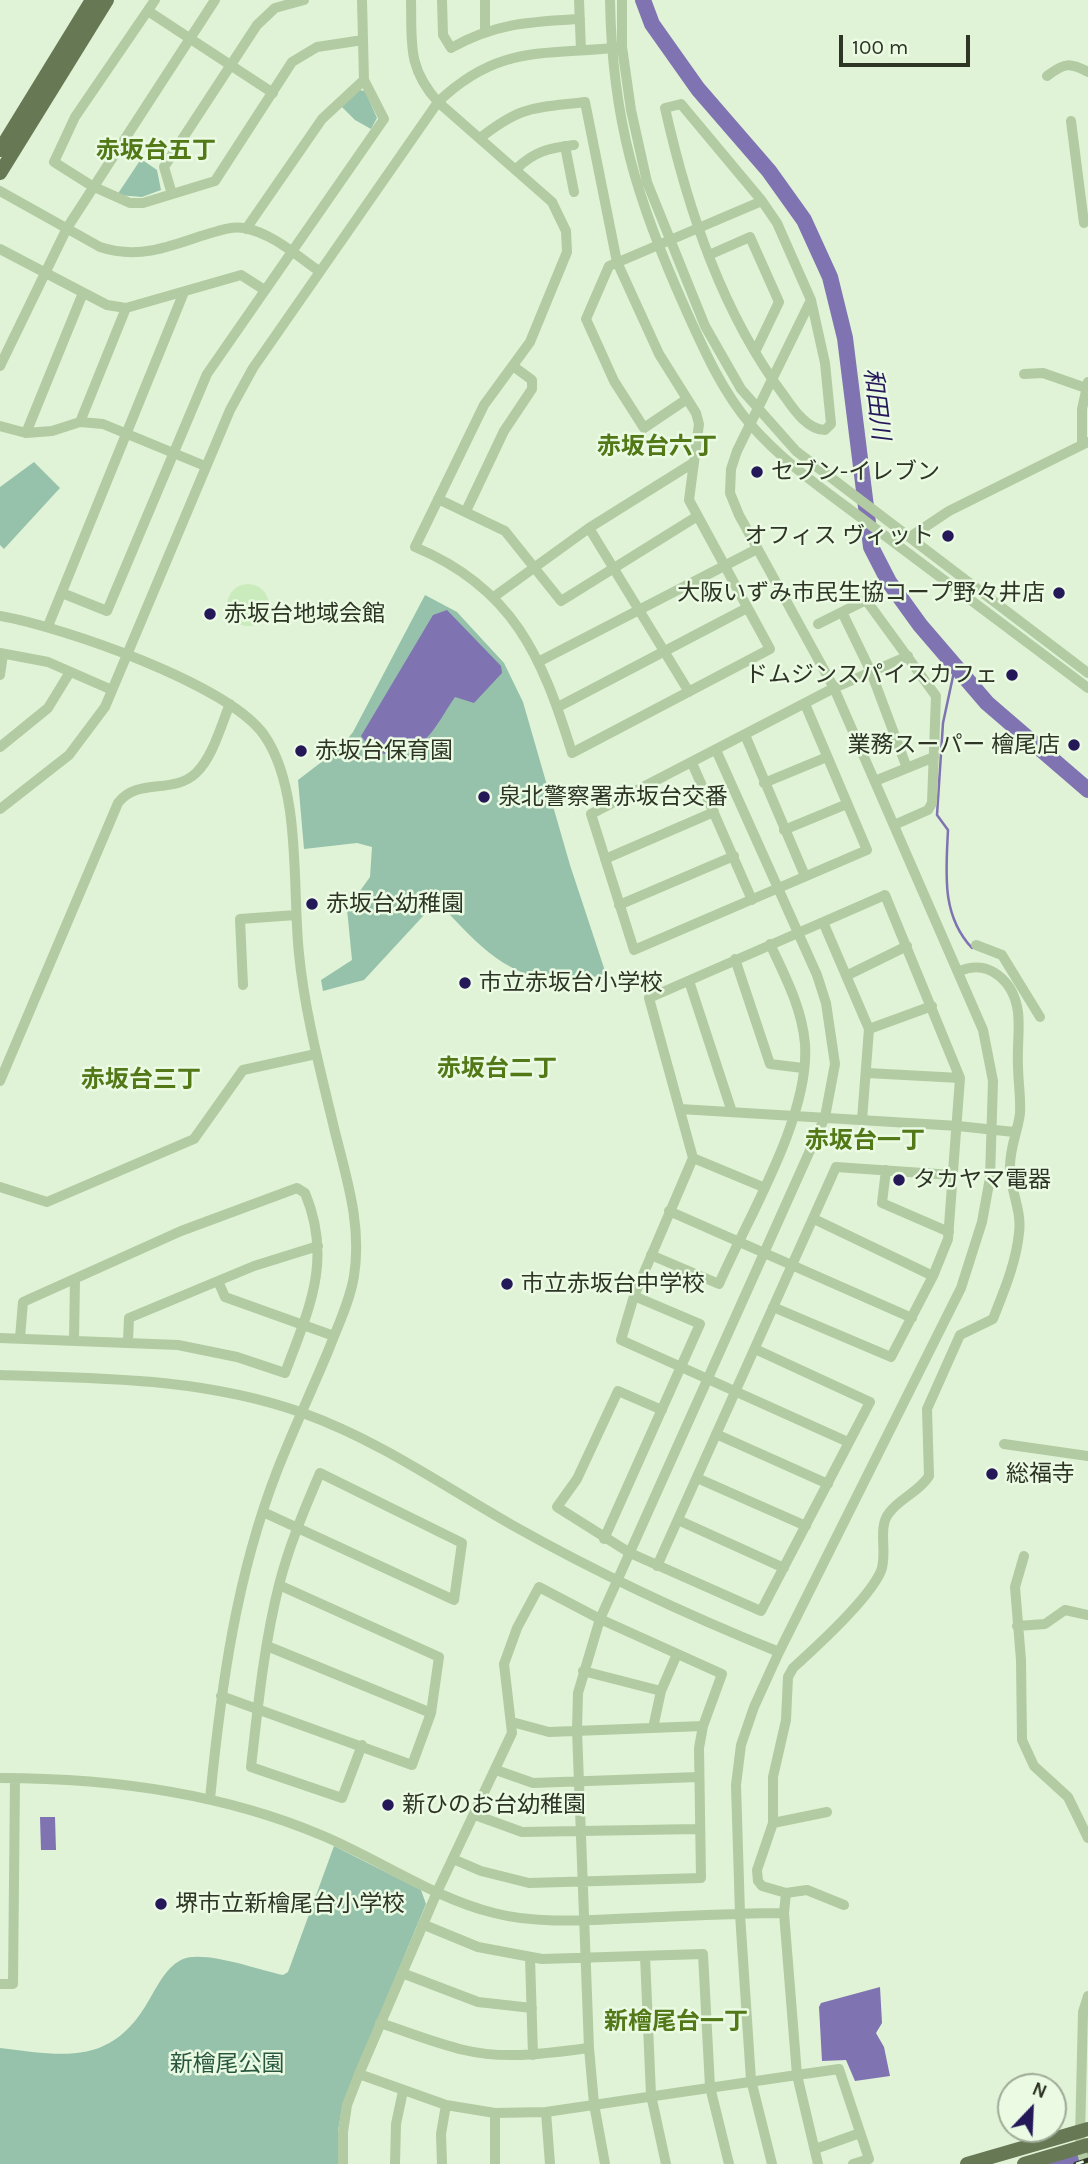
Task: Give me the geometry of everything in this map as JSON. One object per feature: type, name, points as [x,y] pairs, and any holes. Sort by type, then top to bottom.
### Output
[{"type":"main road","points":[[0,150],[92,0]]},
{"type":"main road","points":[[0,173],[107,0]]},
{"type":"main road","points":[[967,2164],[1084,2140]]},
{"type":"main road","points":[[1024,2164],[1084,2140]]},
{"type":"street","points":[[155,0],[75,117],[54,162],[92,186],[130,204],[143,204],[215,181],[292,62],[317,47],[363,40]]},
{"type":"street","points":[[0,366],[67,228],[215,0]]},
{"type":"street","points":[[172,194],[164,167],[264,16],[275,8],[304,0]]},
{"type":"street","points":[[62,593],[107,611],[207,374],[384,119],[364,80],[362,0]]},
{"type":"street","points":[[411,0],[415,71],[438,102],[516,169],[539,188],[560,214],[566,231],[567,252],[530,342],[484,405],[415,547],[460,569],[495,596],[519,625],[540,661],[572,753],[770,649],[689,500],[699,424],[659,354],[617,262],[585,102],[524,110],[507,117],[480,138]]},
{"type":"street","points":[[442,0],[443,35],[451,48],[485,31],[515,23],[580,19]]},
{"type":"street","points":[[485,0],[485,31]]},
{"type":"street","points":[[579,0],[581,50]]},
{"type":"street","points":[[610,0],[626,149],[657,246],[710,364],[751,424],[786,461],[1088,688]]},
{"type":"street","points":[[622,0],[617,48],[638,148],[669,242],[705,326],[724,362],[758,411],[796,451],[1088,673]]},
{"type":"street","points":[[148,11],[273,93]]},
{"type":"street","points":[[0,809],[69,755],[100,716],[205,466],[253,368],[438,102],[461,80],[489,65],[517,55],[617,48]]},
{"type":"street","points":[[1047,76],[1061,65],[1070,63],[1088,72]]},
{"type":"street","points":[[246,229],[322,119],[364,80]]},
{"type":"street","points":[[681,104],[778,223],[811,300],[825,363],[831,424],[825,430],[817,430],[796,412],[773,381],[742,331],[698,230],[678,169],[665,108],[681,104]]},
{"type":"street","points":[[1071,121],[1084,178],[1086,224]]},
{"type":"street","points":[[516,169],[532,154],[546,148],[569,146],[575,192]]},
{"type":"street","points":[[0,191],[100,247],[138,254],[222,229],[246,229],[262,233],[319,271]]},
{"type":"street","points":[[687,399],[644,428],[614,381],[586,319],[609,266],[762,201]]},
{"type":"street","points":[[1073,217],[1086,224]]},
{"type":"street","points":[[709,255],[750,237],[779,302],[755,352]]},
{"type":"street","points":[[0,250],[107,305],[126,308],[242,275],[264,289]]},
{"type":"street","points":[[48,626],[184,292]]},
{"type":"street","points":[[26,433],[83,293]]},
{"type":"street","points":[[772,2164],[751,2080],[740,1914],[736,1785],[741,1745],[754,1706],[779,1652],[956,1300],[976,1248],[987,1199],[992,1129],[993,1081],[989,1053],[984,1030],[960,971],[834,688],[757,549],[730,493],[731,469],[811,300]]},
{"type":"street","points":[[80,422],[126,308]]},
{"type":"street","points":[[466,511],[504,431],[532,389],[532,380],[513,366]]},
{"type":"street","points":[[910,537],[949,511],[1085,443],[1082,409],[1087,385],[1043,373],[1024,374]]},
{"type":"street","points":[[0,426],[26,433],[52,431],[80,422],[103,424],[205,466]]},
{"type":"street","points":[[495,596],[589,528],[693,463]]},
{"type":"street","points":[[438,499],[505,531],[561,601],[696,517]]},
{"type":"street","points":[[589,528],[689,692]]},
{"type":"street","points":[[540,661],[757,549]]},
{"type":"street","points":[[818,624],[866,600],[936,696],[932,803],[928,810],[894,825]]},
{"type":"street","points":[[558,707],[747,608]]},
{"type":"street","points":[[842,612],[871,672],[907,768]]},
{"type":"street","points":[[0,616],[48,626],[127,656],[230,704],[263,734],[286,781],[299,956],[316,1054],[358,1236],[353,1280],[334,1336],[263,1512],[244,1575],[220,1696],[211,1799]]},
{"type":"street","points":[[0,675],[2,654],[48,662],[112,691]]},
{"type":"street","points":[[805,705],[867,850],[634,950],[591,814],[834,688],[908,656]]},
{"type":"street","points":[[0,747],[48,708],[69,671]]},
{"type":"street","points":[[0,1081],[118,803],[130,790],[176,784],[197,772],[230,704]]},
{"type":"street","points":[[745,735],[805,876]]},
{"type":"street","points":[[605,2164],[594,2104],[583,1920],[577,1730],[583,1671],[600,1619],[616,1582],[825,1117],[835,1064],[834,1038],[817,975],[716,750]]},
{"type":"street","points":[[764,783],[827,757]]},
{"type":"street","points":[[875,781],[934,757]]},
{"type":"street","points":[[692,763],[752,900]]},
{"type":"street","points":[[784,830],[847,804]]},
{"type":"street","points":[[605,859],[714,812]]},
{"type":"street","points":[[620,905],[734,856]]},
{"type":"street","points":[[773,1307],[891,1357],[933,1276],[948,1232],[960,1079],[885,895],[649,998],[693,1157],[634,1296],[621,1340],[848,1442]]},
{"type":"street","points":[[243,985],[240,919],[296,915]]},
{"type":"street","points":[[823,922],[869,1029],[862,1120]]},
{"type":"street","points":[[651,1255],[719,1284],[795,1115],[805,1046],[801,1020],[770,944]]},
{"type":"street","points":[[976,945],[1002,955],[1040,1017],[1018,1011]]},
{"type":"street","points":[[848,975],[908,946]]},
{"type":"street","points":[[735,959],[770,1064],[803,1068]]},
{"type":"street","points":[[844,1905],[807,1890],[786,1893],[762,1886],[758,1881],[760,1856],[774,1823],[773,1777],[786,1720],[788,1677],[793,1668],[870,1588],[880,1572],[885,1555],[884,1523],[889,1513],[924,1484],[929,1476],[927,1409],[960,1335],[993,1319],[1010,1277],[1019,1233],[1020,1214],[1010,1170],[1014,1132],[1020,1115],[1018,1011],[1000,976],[986,967],[972,965],[960,971]]},
{"type":"street","points":[[689,981],[732,1112]]},
{"type":"street","points":[[869,1029],[932,1006]]},
{"type":"street","points":[[0,1187],[39,1202],[67,1195],[194,1139],[243,1070],[316,1054]]},
{"type":"street","points":[[867,1073],[960,1079]]},
{"type":"street","points":[[680,1109],[958,1126],[1014,1132]]},
{"type":"street","points":[[693,1157],[763,1187]]},
{"type":"street","points":[[657,1566],[836,1167],[952,1175]]},
{"type":"street","points":[[886,1170],[882,1203],[948,1232]]},
{"type":"street","points":[[0,1338],[128,1342],[203,1349],[285,1373],[316,1285],[316,1218],[305,1193],[297,1188],[181,1231],[23,1302],[20,1338]]},
{"type":"street","points":[[669,1211],[912,1318]]},
{"type":"street","points":[[814,1219],[933,1276]]},
{"type":"street","points":[[128,1342],[129,1318],[254,1266],[318,1246]]},
{"type":"street","points":[[74,1340],[75,1279]]},
{"type":"street","points":[[218,1281],[225,1297],[334,1336]]},
{"type":"street","points":[[604,1539],[700,1324],[634,1296]]},
{"type":"street","points":[[662,1410],[618,1391],[577,1479],[557,1507],[630,1553],[761,1611],[870,1402],[755,1349]]},
{"type":"street","points":[[0,1374],[137,1379],[192,1386],[302,1413],[413,1463],[510,1524],[616,1582],[779,1652]]},
{"type":"street","points":[[918,1377],[937,1385]]},
{"type":"street","points":[[716,1434],[828,1484]]},
{"type":"street","points":[[1003,1444],[1088,1456]]},
{"type":"street","points":[[263,1512],[297,1527],[454,1600],[461,1544],[320,1473],[297,1527],[279,1585],[267,1646],[251,1766],[342,1798],[362,1745]]},
{"type":"street","points":[[696,1478],[806,1526]]},
{"type":"street","points":[[678,1520],[784,1568]]},
{"type":"street","points":[[1024,1556],[1015,1587],[1022,1740],[1034,1766],[1068,1797],[1088,1838]]},
{"type":"street","points":[[220,1696],[412,1765],[430,1713],[439,1657],[279,1585]]},
{"type":"street","points":[[343,2164],[343,2132],[347,2105],[359,2074],[422,1924],[512,1733],[503,1682],[504,1664],[517,1628],[539,1587],[600,1619],[722,1674],[703,1726],[698,1777],[701,1878],[582,1883],[510,1880],[453,1859]]},
{"type":"street","points":[[1017,1626],[1045,1625],[1065,1610],[1088,1615]]},
{"type":"street","points":[[267,1646],[430,1713]]},
{"type":"street","points":[[653,1728],[661,1691],[677,1654]]},
{"type":"street","points":[[583,1671],[661,1691]]},
{"type":"street","points":[[512,1722],[550,1732],[703,1726]]},
{"type":"street","points":[[496,1770],[533,1783],[698,1777]]},
{"type":"street","points":[[0,1778],[90,1780],[211,1799],[318,1834],[474,1908],[514,1918],[583,1920],[784,1913]]},
{"type":"street","points":[[0,1984],[13,1984],[15,1778]]},
{"type":"street","points":[[774,1823],[827,1812]]},
{"type":"street","points":[[475,1815],[522,1832],[698,1829]]},
{"type":"street","points":[[786,1893],[784,1913],[797,2075],[818,2164]]},
{"type":"street","points":[[422,1924],[478,1947],[530,1957],[703,1954],[710,2087],[729,2164]]},
{"type":"street","points":[[645,1956],[652,2095],[666,2164]]},
{"type":"street","points":[[530,1957],[533,2055]]},
{"type":"street","points":[[402,1973],[478,2002],[532,2008]]},
{"type":"street","points":[[1085,2164],[1083,2012],[1088,1996]]},
{"type":"street","points":[[380,2023],[464,2050],[533,2055],[589,2048]]},
{"type":"street","points":[[359,2074],[446,2105],[495,2113],[546,2112],[839,2069],[869,2159],[853,2164]]},
{"type":"street","points":[[395,2164],[396,2124],[403,2091]]},
{"type":"street","points":[[442,2164],[441,2134],[446,2105]]},
{"type":"street","points":[[546,2112],[550,2164]]},
{"type":"street","points":[[495,2113],[495,2164]]},
{"type":"street","points":[[815,2150],[860,2133]]},
{"type":"green space","points":[[359,90],[365,91],[377,118],[371,129],[355,120],[341,106]]},
{"type":"green space","points":[[141,159],[157,170],[161,190],[142,197],[117,195]]},
{"type":"green space","points":[[34,462],[60,488],[4,549],[0,545],[0,487]]},
{"type":"green space","points":[[425,595],[457,612],[504,663],[523,702],[570,865],[606,974],[577,979],[552,979],[530,975],[510,967],[474,939],[437,901],[364,980],[323,991],[321,980],[352,960],[347,909],[370,877],[372,847],[357,843],[304,849],[298,780],[341,747],[353,732]]},
{"type":"green space","name":"新檜尾公園","points":[[334,1846],[421,1890],[426,1904],[343,2103],[338,2131],[338,2164],[0,2164],[0,2048],[66,2054],[103,2046],[135,2021],[163,1976],[183,1959],[205,1957],[283,1975],[288,1972]]},
{"type":"shaded area","points":[[248,584],[263,590],[269,605],[263,620],[248,626],[233,620],[227,605],[233,590]]},
{"type":"shaded area","points":[[447,610],[501,666],[502,673],[474,703],[455,697],[432,732],[416,746],[406,751],[375,754],[361,736],[433,615]]},
{"type":"shaded area","points":[[40,1817],[55,1817],[56,1850],[41,1850]]},
{"type":"shaded area","points":[[880,1987],[882,2023],[876,2033],[884,2047],[890,2076],[855,2081],[846,2060],[822,2061],[819,2007],[821,2003]]},
{"type":"waterway","name":"和田川","points":[[643,0],[652,24],[698,89],[769,171],[804,220],[830,277],[845,338],[871,547],[889,582],[920,625],[987,703],[1088,790]]},
{"type":"waterway","points":[[955,667],[943,723],[937,815],[948,830],[947,878],[950,908],[962,935],[972,948]]},
{"type":"waterway","points":[[1055,2164],[1088,2154]]},
{"type":"railway","points":[[1076,2164],[1088,2160]]},
{"type":"place","name":"セブン-イレブン","points":[[757,472]]},
{"type":"place","name":"オフィス ヴィット","points":[[948,536]]},
{"type":"place","name":"大阪いずみ市民生協コープ野々井店","points":[[1059,593]]},
{"type":"place","name":"赤坂台地域会館","points":[[210,614]]},
{"type":"place","name":"ドムジンスパイスカフェ","points":[[1012,675]]},
{"type":"place","name":"業務スーパー 檜尾店","points":[[1074,745]]},
{"type":"place","name":"赤坂台保育園","points":[[301,751]]},
{"type":"place","name":"泉北警察署赤坂台交番","points":[[484,797]]},
{"type":"place","name":"赤坂台幼稚園","points":[[312,904]]},
{"type":"place","name":"市立赤坂台小学校","points":[[465,983]]},
{"type":"place","name":"タカヤマ電器","points":[[899,1180]]},
{"type":"place","name":"市立赤坂台中学校","points":[[507,1284]]},
{"type":"place","name":"総福寺","points":[[992,1474]]},
{"type":"place","name":"新ひのお台幼稚園","points":[[388,1805]]},
{"type":"place","name":"堺市立新檜尾台小学校","points":[[161,1904]]},
{"type":"district","name":"赤坂台五丁","points":[[156,151]]},
{"type":"district","name":"赤坂台六丁","points":[[657,447]]},
{"type":"district","name":"赤坂台二丁","points":[[497,1069]]},
{"type":"district","name":"赤坂台三丁","points":[[141,1080]]},
{"type":"district","name":"赤坂台一丁","points":[[865,1141]]},
{"type":"district","name":"新檜尾台一丁","points":[[676,2022]]}]
